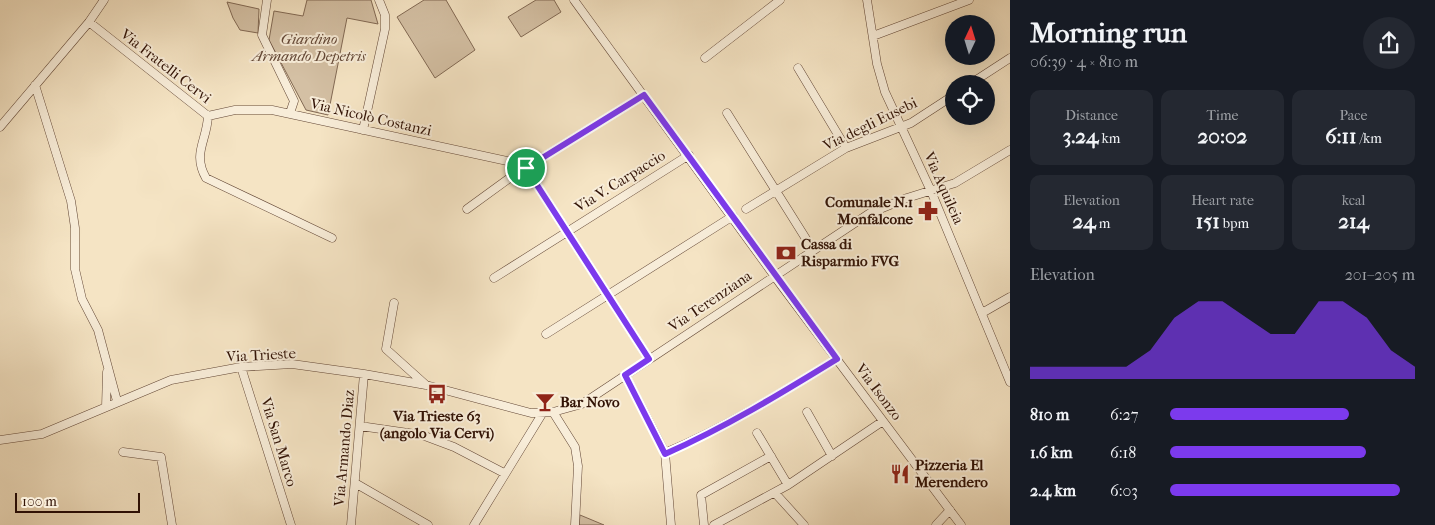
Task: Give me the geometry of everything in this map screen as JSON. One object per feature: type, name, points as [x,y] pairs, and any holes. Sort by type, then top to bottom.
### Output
[{"type":"street","points":[[0,127],[89,22],[104,0]]},
{"type":"street","points":[[267,0],[262,35],[294,101],[290,114]]},
{"type":"street","points":[[363,130],[385,29],[385,15],[380,0]]},
{"type":"street","name":"Via Isonzo","points":[[574,0],[960,525]]},
{"type":"street","points":[[704,58],[780,0]]},
{"type":"street","name":"Via Aquileia","points":[[867,0],[884,92],[931,191],[1010,382]]},
{"type":"street","points":[[873,36],[969,0]]},
{"type":"street","name":"Via Fratelli Cervi","points":[[89,22],[208,116],[199,155],[200,167],[206,178],[332,238]]},
{"type":"street","points":[[984,75],[1010,58]]},
{"type":"street","points":[[798,68],[846,148]]},
{"type":"street","points":[[35,85],[71,201],[75,228],[75,269],[82,299],[98,330],[117,401]]},
{"type":"street","points":[[467,209],[526,168],[644,95]]},
{"type":"street","name":"Via degli Eusebi","points":[[746,209],[846,148],[901,127],[945,100]]},
{"type":"street","name":"Via Nicolò Costanzi","points":[[208,116],[218,112],[254,109],[290,114],[512,162],[526,168]]},
{"type":"street","points":[[727,114],[777,190],[813,250]]},
{"type":"street","name":"Via Terenziana","points":[[531,413],[542,414],[582,404],[870,213],[970,175],[1010,150]]},
{"type":"street","name":"Via V. Carpaccio","points":[[494,278],[689,155]]},
{"type":"street","points":[[526,168],[649,359]]},
{"type":"street","points":[[546,334],[733,216]]},
{"type":"street","points":[[982,313],[1010,297]]},
{"type":"street","points":[[394,303],[386,349],[426,385]]},
{"type":"street","points":[[665,454],[708,435],[750,412],[837,359]]},
{"type":"street","name":"Via Trieste","points":[[0,440],[42,434],[171,380],[242,367],[292,364],[426,385],[531,413]]},
{"type":"street","points":[[106,407],[107,365]]},
{"type":"street","name":"Via San Marco","points":[[242,367],[290,525]]},
{"type":"street","name":"Via Armando Diaz","points":[[351,525],[364,374]]},
{"type":"street","points":[[625,375],[665,454],[672,525]]},
{"type":"street","points":[[553,412],[575,447],[578,466],[575,525]]},
{"type":"street","points":[[807,412],[832,456]]},
{"type":"street","points":[[474,525],[504,473],[542,414]]},
{"type":"street","points":[[714,525],[788,485],[883,421]]},
{"type":"street","points":[[360,426],[422,435],[454,448],[504,473]]},
{"type":"street","points":[[757,433],[788,485]]},
{"type":"street","points":[[123,452],[161,456],[172,525]]},
{"type":"street","points":[[704,525],[701,495],[772,456]]},
{"type":"street","points":[[355,482],[428,525]]},
{"type":"street","points":[[775,492],[804,525]]},
{"type":"street","points":[[936,525],[950,510]]},
{"type":"green space","name":"Giardino Armando Depetris","points":[[307,0],[371,0],[378,24],[347,18],[328,115],[306,110],[269,40],[274,11],[303,16]]},
{"type":"green space","points":[[424,0],[446,0],[475,50],[435,78],[397,17]]},
{"type":"green space","points":[[536,0],[554,0],[561,12],[521,37],[508,17]]},
{"type":"green space","points":[[227,2],[259,9],[258,33],[240,30]]},
{"type":"green space","points":[[580,515],[604,525],[579,525]]},
{"type":"place","name":"Comunale N.1 Monfalcone","points":[[928,211]]},
{"type":"place","name":"Cassa di Risparmio FVG","points":[[786,253]]},
{"type":"place","name":"Via Trieste 63 (angolo Via Cervi)","points":[[437,394]]},
{"type":"place","name":"Bar Novo","points":[[545,402]]},
{"type":"place","name":"Pizzeria El Merendero","points":[[900,474]]},
{"type":"route","points":[[644,95],[837,359],[750,412],[708,435],[665,454],[625,375],[649,359],[526,168],[644,95]]}]
